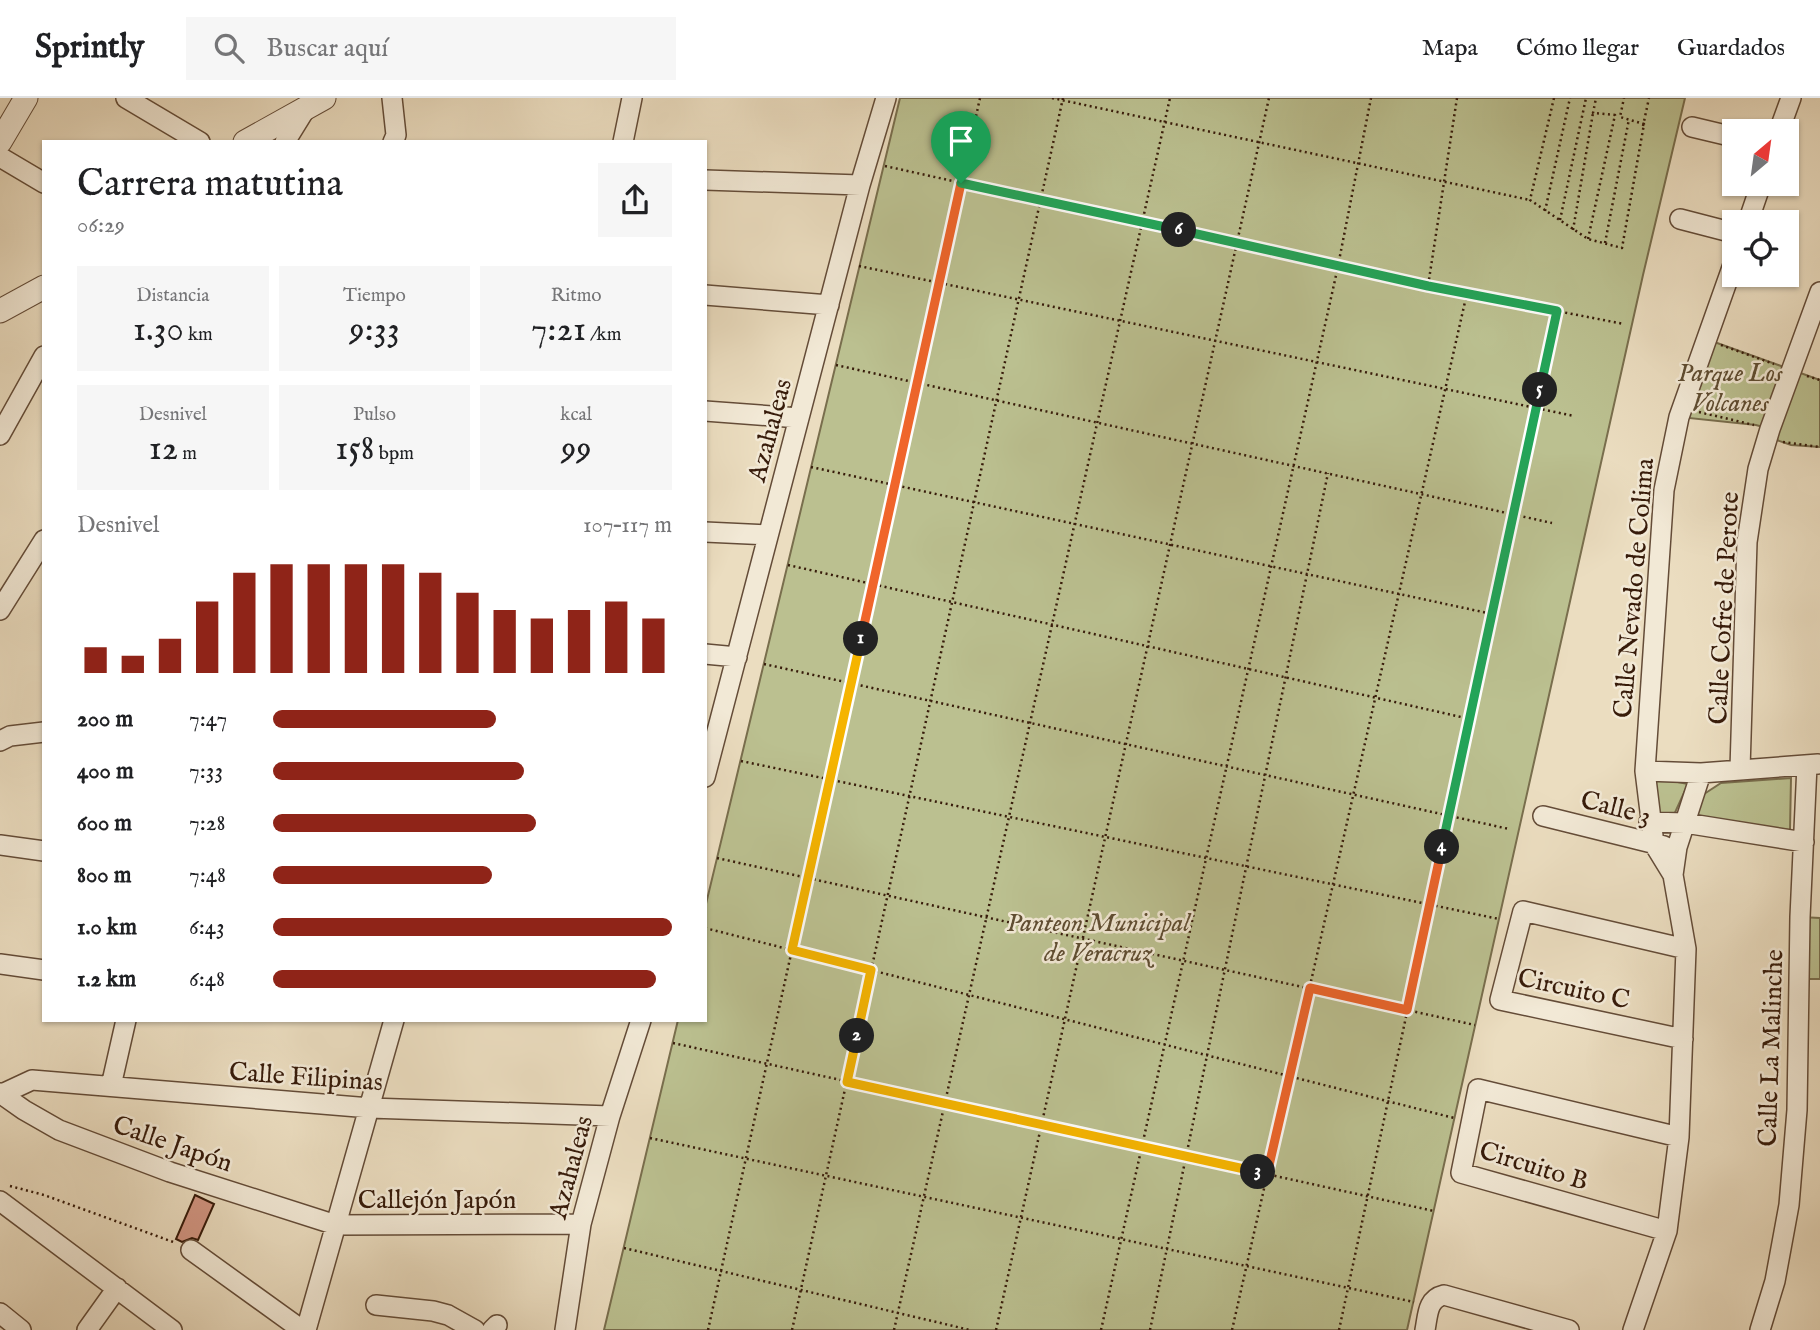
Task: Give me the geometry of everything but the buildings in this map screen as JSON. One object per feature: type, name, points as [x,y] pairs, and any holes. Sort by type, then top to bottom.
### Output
[{"type":"street","points":[[0,142],[26,98]]},
{"type":"street","points":[[126,98],[197,140]]},
{"type":"street","points":[[393,98],[396,135],[394,140]]},
{"type":"street","points":[[623,140],[632,98]]},
{"type":"street","name":"Azahaleas","points":[[707,770],[860,185],[886,98]]},
{"type":"street","points":[[1783,119],[1791,98]]},
{"type":"street","points":[[249,140],[315,103]]},
{"type":"street","points":[[287,140],[315,103]]},
{"type":"street","points":[[1692,127],[1722,134]]},
{"type":"street","points":[[0,157],[42,182]]},
{"type":"street","points":[[707,180],[860,185]]},
{"type":"street","points":[[1680,219],[1722,230]]},
{"type":"street","name":"Calle Nevado de Colima","points":[[1654,844],[1649,822],[1645,771],[1664,490],[1679,417],[1725,287]]},
{"type":"street","points":[[4,305],[42,288]]},
{"type":"street","name":"Calle Cofre de Perote","points":[[1740,769],[1747,542],[1758,469],[1820,292]]},
{"type":"street","points":[[707,295],[829,305]]},
{"type":"street","points":[[0,435],[5,414],[42,359]]},
{"type":"street","points":[[707,411],[799,418]]},
{"type":"street","points":[[707,531],[768,535]]},
{"type":"street","points":[[0,610],[42,543]]},
{"type":"street","points":[[707,654],[737,657]]},
{"type":"street","points":[[0,741],[10,736],[42,732]]},
{"type":"street","points":[[1645,771],[1702,772],[1813,764]]},
{"type":"street","name":"Calle La Malinche","points":[[1760,1330],[1775,1281],[1789,1205],[1797,1110],[1804,842],[1813,764]]},
{"type":"street","points":[[1633,1330],[1667,1231],[1679,1137],[1686,949],[1674,875],[1677,847],[1702,772]]},
{"type":"street","name":"Calle 3","points":[[1543,816],[1654,844],[1677,847]]},
{"type":"street","points":[[1649,822],[1685,823],[1804,842]]},
{"type":"street","points":[[1654,844],[1674,875]]},
{"type":"street","points":[[0,845],[42,851]]},
{"type":"street","name":"Circuito C","points":[[1683,1039],[1500,1000],[1523,911],[1686,949]]},
{"type":"street","points":[[0,964],[42,970]]},
{"type":"street","points":[[111,1086],[126,1022]]},
{"type":"street","points":[[191,1250],[304,1330],[393,1022]]},
{"type":"street","name":"Azahaleas","points":[[565,1330],[581,1224],[610,1116],[640,1022]]},
{"type":"street","name":"Calle Filipinas","points":[[1,1093],[32,1080],[370,1108],[610,1116]]},
{"type":"street","name":"Circuito B","points":[[1667,1231],[1461,1174],[1478,1088],[1679,1137]]},
{"type":"street","name":"Calle Japón","points":[[1,1093],[24,1111],[59,1130],[170,1172],[336,1226]]},
{"type":"street","points":[[0,1201],[172,1330]]},
{"type":"street","name":"Callejón Japón","points":[[336,1226],[581,1224]]},
{"type":"street","points":[[87,1330],[117,1288]]},
{"type":"street","points":[[1425,1330],[1431,1302],[1444,1295],[1569,1330]]},
{"type":"street","points":[[376,1305],[433,1311],[448,1315],[475,1330]]},
{"type":"street","points":[[0,1313],[21,1330]]},
{"type":"path","points":[[708,1330],[980,98]]},
{"type":"path","points":[[1052,98],[1530,200],[1588,239],[1622,247],[1649,98]]},
{"type":"path","points":[[894,1330],[1170,98]]},
{"type":"path","points":[[996,1330],[1269,98]]},
{"type":"path","points":[[1101,1330],[1338,265],[1371,98]]},
{"type":"path","points":[[1428,286],[1457,98]]},
{"type":"path","points":[[1530,200],[1554,98]]},
{"type":"path","points":[[1545,211],[1570,98]]},
{"type":"path","points":[[1560,220],[1586,98]]},
{"type":"path","points":[[1573,230],[1596,98]]},
{"type":"path","points":[[1620,117],[1623,98]]},
{"type":"path","points":[[792,1330],[1063,99]]},
{"type":"path","points":[[1593,113],[1644,124],[1642,131]]},
{"type":"path","points":[[1588,239],[1615,116]]},
{"type":"path","points":[[1605,243],[1629,120]]},
{"type":"path","points":[[883,165],[1428,286],[1624,324]]},
{"type":"path","points":[[859,266],[1574,416]]},
{"type":"path","points":[[1232,1330],[1467,293]]},
{"type":"path","points":[[1339,1330],[1557,311]]},
{"type":"path","points":[[1706,339],[1820,380]]},
{"type":"path","points":[[835,365],[1552,523]]},
{"type":"path","points":[[811,467],[1492,614]]},
{"type":"path","points":[[1150,1330],[1328,473]]},
{"type":"path","points":[[788,565],[1469,719]]},
{"type":"path","points":[[764,664],[1508,829]]},
{"type":"path","points":[[741,761],[1499,919]]},
{"type":"path","points":[[718,858],[1475,1025]]},
{"type":"path","points":[[707,929],[1454,1118]]},
{"type":"path","points":[[673,1043],[1434,1211]]},
{"type":"path","points":[[650,1138],[1414,1302]]},
{"type":"path","points":[[0,1184],[44,1195],[162,1236],[191,1250]]},
{"type":"path","points":[[624,1248],[970,1330]]},
{"type":"green space","name":"Panteon Municipal de Veracruz","points":[[900,98],[1685,98],[1407,1330],[604,1330],[678,1022],[707,1022],[707,900]]},
{"type":"green space","name":"Parque Los Volcanes","points":[[1706,339],[1820,380],[1820,447],[1791,445],[1768,437],[1770,429],[1756,425],[1679,417]]},
{"type":"green space","points":[[1652,777],[1688,784],[1673,817],[1652,816]]},
{"type":"green space","points":[[1791,778],[1790,830],[1695,821],[1701,796],[1721,783]]},
{"type":"green space","points":[[1801,917],[1820,918],[1820,979],[1798,979]]},
{"type":"route","points":[[961,183],[1428,286],[1557,311],[1407,1010],[1310,988],[1267,1174],[847,1082],[871,970],[792,950],[961,183]]}]
